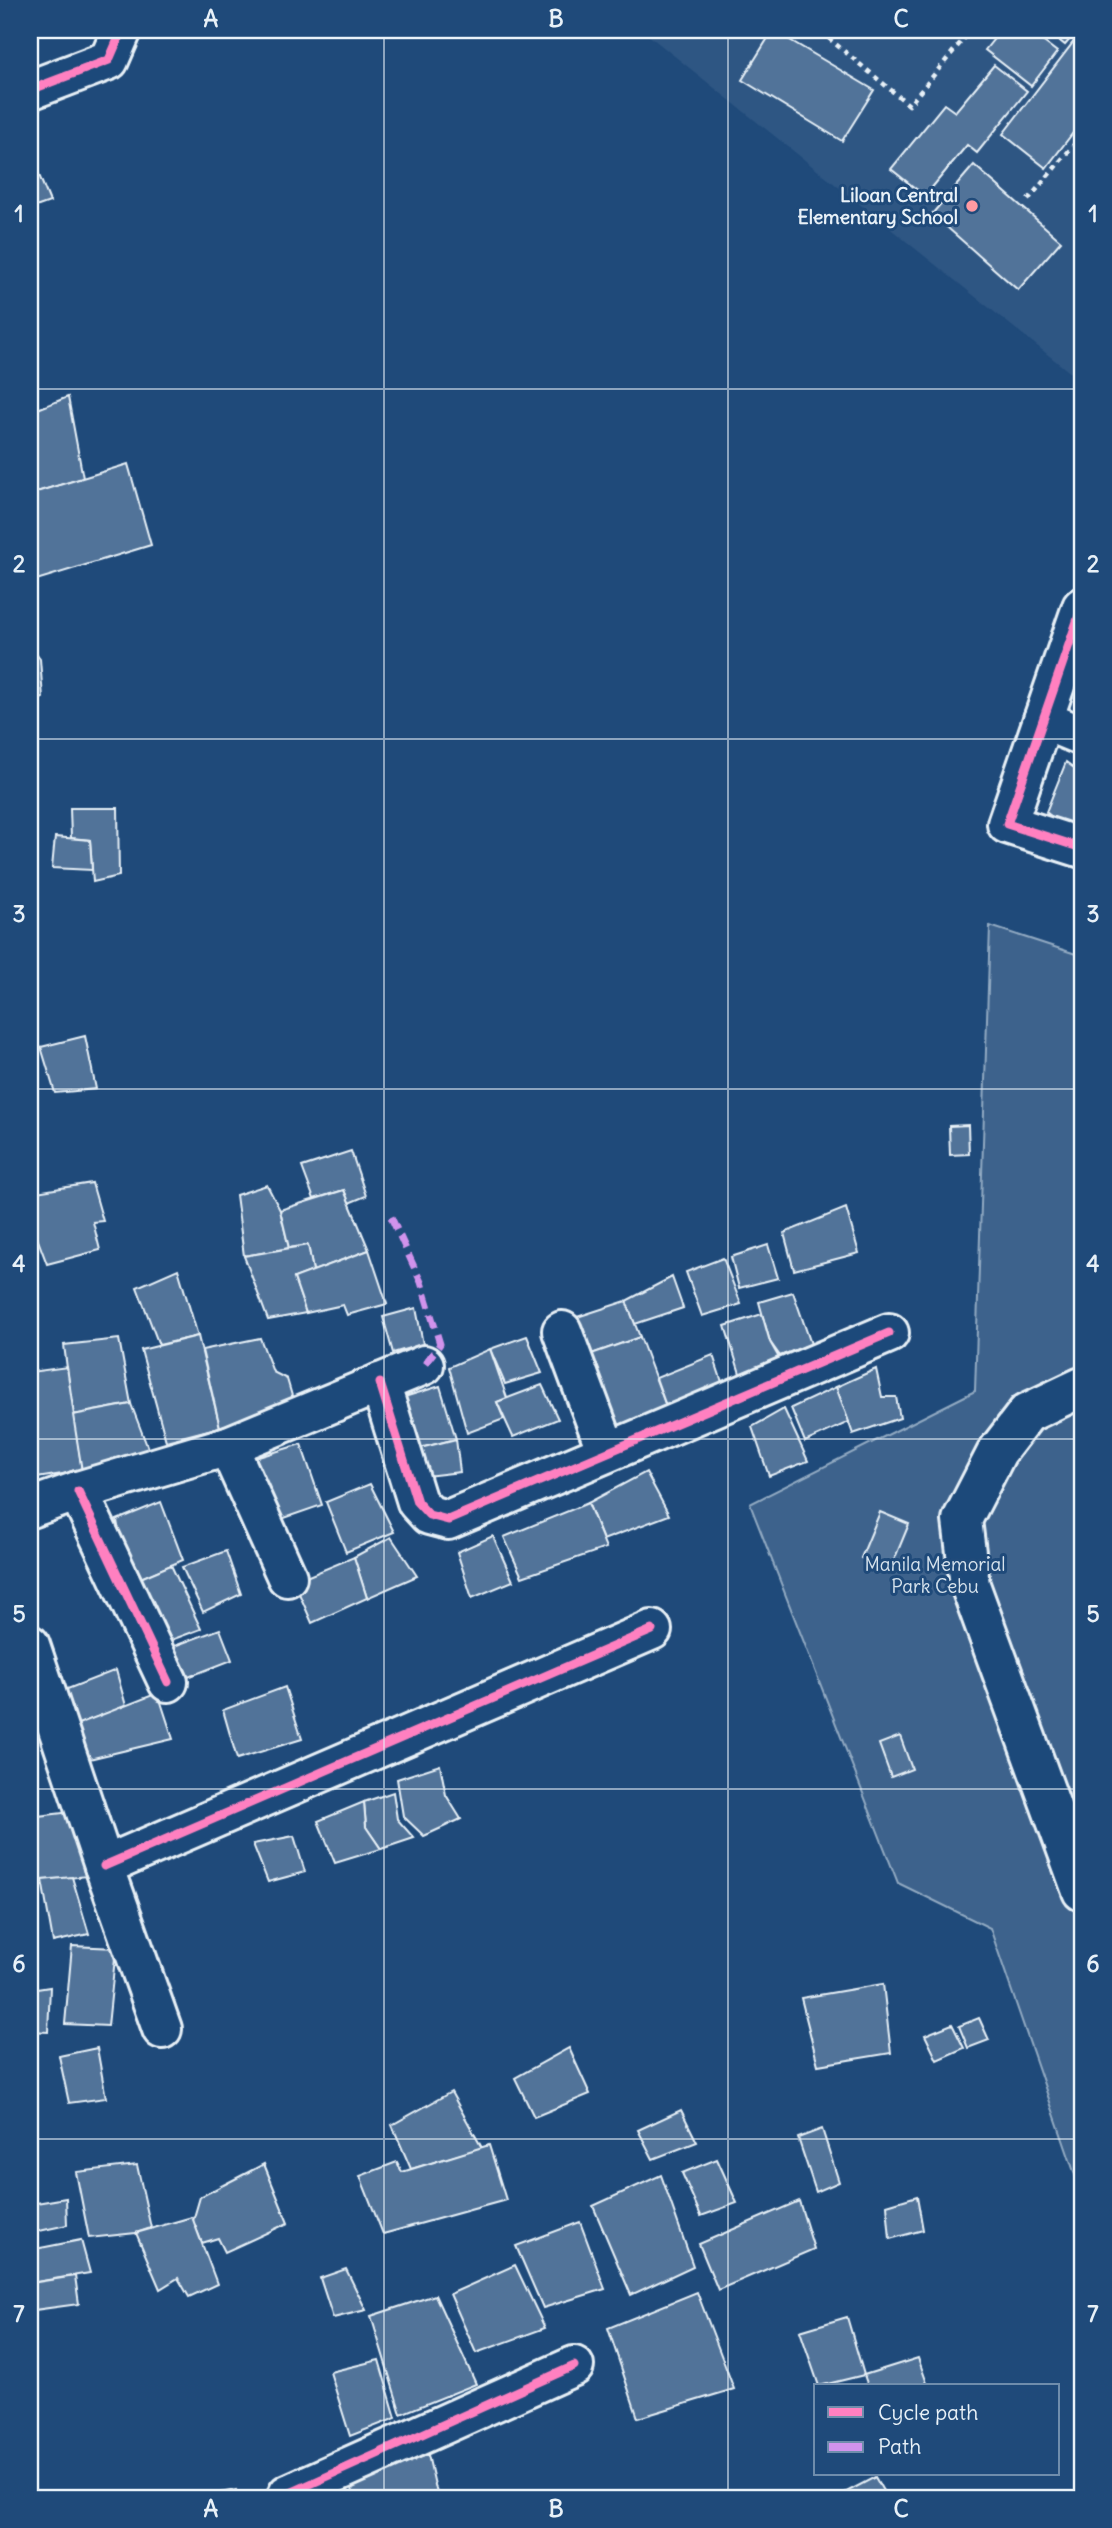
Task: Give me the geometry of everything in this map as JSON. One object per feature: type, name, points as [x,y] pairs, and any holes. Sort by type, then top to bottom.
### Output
[{"type":"street","points":[[30,90],[109,60],[122,30]]},
{"type":"street","points":[[1082,607],[1007,824],[1082,848]]},
{"type":"street","points":[[1043,720],[1082,736]]},
{"type":"street","points":[[562,1331],[607,1452]]},
{"type":"street","points":[[380,1383],[417,1502],[429,1515],[448,1521],[889,1334]]},
{"type":"street","points":[[30,1508],[228,1446],[424,1366]]},
{"type":"street","points":[[1082,1387],[1027,1413],[997,1452],[962,1520],[970,1585],[1082,1891]]},
{"type":"street","points":[[228,1446],[287,1577]]},
{"type":"street","points":[[78,1491],[168,1682]]},
{"type":"street","points":[[104,1866],[652,1630]]},
{"type":"street","points":[[30,1645],[162,2029]]},
{"type":"street","points":[[288,2498],[289,2494],[574,2367]]},
{"type":"path","points":[[823,30],[826,36],[909,105],[971,30]]},
{"type":"path","points":[[1028,200],[1082,135]]},
{"type":"shaded area","name":"Liloan Central Elementary School","points":[[642,30],[1082,30],[1082,382]]},
{"type":"green space","name":"Manila Memorial Park Cebu","points":[[990,926],[1082,956],[1082,2195],[990,1928],[898,1883],[750,1504],[975,1391]]},
{"type":"building","points":[[773,30],[874,90],[842,141],[742,80]]},
{"type":"building","points":[[1001,30],[1028,30],[1057,52],[1031,86],[985,50]]},
{"type":"building","points":[[1046,30],[1078,30],[1065,45]]},
{"type":"building","points":[[1075,40],[1082,45],[1082,121],[1046,168],[1003,134]]},
{"type":"building","points":[[994,65],[1027,91],[977,153],[967,145],[925,196],[891,169],[944,104],[955,112]]},
{"type":"building","points":[[30,153],[50,202],[30,209]]},
{"type":"building","points":[[974,165],[1061,241],[1018,290],[932,214]]},
{"type":"building","points":[[68,397],[83,478],[30,494],[30,412]]},
{"type":"building","points":[[128,464],[151,545],[30,582],[30,494]]},
{"type":"building","points":[[30,646],[40,659],[43,698],[30,704]]},
{"type":"building","points":[[1066,762],[1082,774],[1082,820],[1075,817],[1068,830],[1046,812]]},
{"type":"building","points":[[70,808],[118,808],[119,876],[93,882],[90,840],[71,838]]},
{"type":"building","points":[[55,837],[90,840],[92,870],[52,868]]},
{"type":"building","points":[[30,841],[37,891],[30,892]]},
{"type":"building","points":[[85,1036],[96,1089],[55,1093],[41,1047]]},
{"type":"building","points":[[968,1125],[969,1154],[950,1155],[949,1126]]},
{"type":"building","points":[[351,1151],[366,1196],[349,1203],[344,1190],[314,1199],[302,1167]]},
{"type":"building","points":[[92,1183],[103,1221],[93,1222],[100,1250],[47,1264],[30,1219],[30,1193]]},
{"type":"building","points":[[267,1185],[280,1210],[289,1248],[244,1256],[236,1195]]},
{"type":"building","points":[[344,1190],[369,1250],[313,1271],[308,1245],[289,1248],[280,1210]]},
{"type":"building","points":[[846,1208],[859,1253],[794,1270],[784,1233]]},
{"type":"building","points":[[308,1245],[313,1271],[294,1278],[306,1313],[268,1320],[244,1256]]},
{"type":"building","points":[[768,1245],[778,1278],[739,1288],[731,1257]]},
{"type":"building","points":[[369,1250],[387,1304],[347,1315],[343,1305],[306,1313],[294,1278]]},
{"type":"building","points":[[723,1258],[741,1304],[702,1316],[686,1272]]},
{"type":"building","points":[[178,1269],[198,1336],[159,1345],[137,1287]]},
{"type":"building","points":[[672,1277],[683,1308],[635,1324],[626,1301]]},
{"type":"building","points":[[793,1292],[811,1344],[780,1356],[770,1342],[759,1302]]},
{"type":"building","points":[[626,1301],[640,1337],[580,1358],[571,1319]]},
{"type":"building","points":[[416,1308],[423,1344],[393,1353],[383,1317]]},
{"type":"building","points":[[762,1314],[770,1342],[787,1372],[743,1383],[725,1326]]},
{"type":"building","points":[[30,1318],[32,1357],[30,1358]]},
{"type":"building","points":[[198,1336],[220,1427],[166,1441],[141,1350]]},
{"type":"building","points":[[527,1336],[542,1373],[505,1384],[490,1349]]},
{"type":"building","points":[[640,1337],[670,1417],[606,1438],[580,1358]]},
{"type":"building","points":[[260,1338],[273,1372],[287,1379],[295,1406],[220,1427],[202,1350]]},
{"type":"building","points":[[119,1339],[131,1404],[73,1415],[64,1345]]},
{"type":"building","points":[[490,1349],[507,1398],[497,1402],[504,1419],[467,1433],[449,1367]]},
{"type":"building","points":[[713,1355],[725,1391],[670,1417],[656,1378]]},
{"type":"building","points":[[67,1367],[82,1471],[30,1479],[30,1372]]},
{"type":"building","points":[[876,1369],[882,1397],[896,1397],[900,1418],[853,1434],[836,1387]]},
{"type":"building","points":[[542,1385],[558,1419],[513,1437],[497,1402]]},
{"type":"building","points":[[440,1386],[456,1439],[416,1449],[401,1398]]},
{"type":"building","points":[[836,1387],[849,1422],[805,1442],[791,1408]]},
{"type":"building","points":[[131,1404],[149,1451],[82,1471],[73,1415]]},
{"type":"building","points":[[784,1409],[808,1461],[769,1476],[752,1427]]},
{"type":"building","points":[[456,1439],[460,1472],[426,1476],[416,1449]]},
{"type":"building","points":[[301,1444],[322,1505],[267,1524],[251,1486],[265,1479],[255,1458]]},
{"type":"building","points":[[646,1472],[669,1515],[603,1540],[588,1503]]},
{"type":"building","points":[[370,1484],[394,1532],[346,1552],[326,1502]]},
{"type":"building","points":[[161,1502],[183,1560],[136,1580],[121,1547],[117,1520]]},
{"type":"building","points":[[588,1503],[606,1548],[522,1577],[504,1537]]},
{"type":"building","points":[[880,1512],[909,1524],[890,1570],[861,1558]]},
{"type":"building","points":[[493,1536],[513,1581],[472,1598],[457,1552]]},
{"type":"building","points":[[391,1537],[417,1576],[367,1598],[354,1557]]},
{"type":"building","points":[[226,1551],[241,1594],[203,1612],[182,1567]]},
{"type":"building","points":[[354,1557],[367,1598],[312,1623],[294,1582]]},
{"type":"building","points":[[171,1565],[201,1629],[155,1646],[124,1585]]},
{"type":"building","points":[[220,1629],[232,1660],[178,1681],[166,1649]]},
{"type":"building","points":[[116,1670],[126,1706],[71,1727],[57,1693]]},
{"type":"building","points":[[285,1687],[302,1739],[237,1759],[223,1710]]},
{"type":"building","points":[[158,1693],[173,1739],[89,1759],[78,1724]]},
{"type":"building","points":[[900,1736],[912,1769],[891,1777],[879,1744]]},
{"type":"building","points":[[440,1765],[446,1795],[461,1819],[424,1836],[403,1816],[397,1779]]},
{"type":"building","points":[[393,1792],[397,1819],[414,1838],[381,1849],[366,1827],[364,1802]]},
{"type":"building","points":[[364,1802],[366,1827],[381,1849],[335,1863],[318,1821]]},
{"type":"building","points":[[71,1812],[88,1876],[30,1882],[30,1817]]},
{"type":"building","points":[[294,1836],[305,1872],[268,1882],[253,1844]]},
{"type":"building","points":[[72,1877],[89,1934],[53,1942],[42,1880]]},
{"type":"building","points":[[72,1946],[116,1948],[108,2026],[65,2024]]},
{"type":"building","points":[[883,1984],[891,2053],[818,2065],[801,1998]]},
{"type":"building","points":[[50,1987],[48,2032],[30,2031],[30,1990]]},
{"type":"building","points":[[979,2018],[989,2040],[968,2048],[959,2026]]},
{"type":"building","points":[[952,2024],[964,2048],[937,2060],[925,2035]]},
{"type":"building","points":[[97,2048],[106,2098],[69,2103],[59,2056]]},
{"type":"building","points":[[569,2048],[590,2094],[534,2117],[515,2078]]},
{"type":"building","points":[[451,2092],[482,2148],[411,2169],[392,2125]]},
{"type":"building","points":[[681,2110],[697,2142],[653,2159],[638,2130]]},
{"type":"building","points":[[822,2129],[839,2182],[816,2192],[798,2138]]},
{"type":"building","points":[[489,2145],[506,2200],[383,2234],[360,2176],[397,2162],[402,2172]]},
{"type":"building","points":[[717,2159],[737,2203],[701,2216],[682,2173]]},
{"type":"building","points":[[264,2164],[288,2223],[225,2252],[218,2238],[202,2243],[193,2221],[200,2197]]},
{"type":"building","points":[[137,2165],[151,2228],[136,2233],[89,2238],[76,2172]]},
{"type":"building","points":[[661,2175],[693,2266],[631,2295],[593,2206]]},
{"type":"building","points":[[917,2196],[923,2230],[890,2239],[887,2205]]},
{"type":"building","points":[[66,2198],[67,2225],[30,2233],[30,2204]]},
{"type":"building","points":[[799,2201],[814,2249],[718,2290],[699,2244]]},
{"type":"building","points":[[192,2217],[217,2284],[189,2297],[178,2278],[160,2289],[136,2233]]},
{"type":"building","points":[[580,2222],[605,2289],[543,2308],[516,2246]]},
{"type":"building","points":[[81,2240],[90,2273],[30,2283],[30,2250]]},
{"type":"building","points":[[515,2265],[545,2328],[476,2353],[450,2294]]},
{"type":"building","points":[[346,2269],[366,2310],[333,2318],[320,2278]]},
{"type":"building","points":[[75,2276],[79,2304],[34,2310],[31,2283]]},
{"type":"building","points":[[697,2292],[734,2389],[638,2418],[608,2328]]},
{"type":"building","points":[[435,2295],[476,2384],[401,2414],[371,2316]]},
{"type":"building","points":[[847,2317],[864,2375],[818,2384],[800,2331]]},
{"type":"building","points":[[918,2358],[927,2384],[867,2384],[864,2375]]},
{"type":"building","points":[[379,2360],[396,2418],[350,2436],[330,2372]]},
{"type":"building","points":[[428,2455],[438,2498],[354,2498],[350,2477]]},
{"type":"building","points":[[875,2477],[887,2498],[835,2498]]},
{"type":"building","points":[[236,2490],[238,2498],[194,2498]]},
{"type":"marked path","points":[[391,1217],[421,1282],[440,1344],[424,1365]]},
{"type":"cycle path","points":[[30,90],[109,60],[122,30]]},
{"type":"cycle path","points":[[1082,607],[1007,824],[1082,848]]},
{"type":"cycle path","points":[[380,1383],[417,1502],[429,1515],[448,1520],[889,1333]]},
{"type":"cycle path","points":[[78,1491],[168,1682]]},
{"type":"cycle path","points":[[104,1866],[652,1630]]},
{"type":"cycle path","points":[[288,2498],[288,2494],[574,2366]]},
{"type":"place","name":"Liloan Central Elementary School","points":[[972,206]]}]
